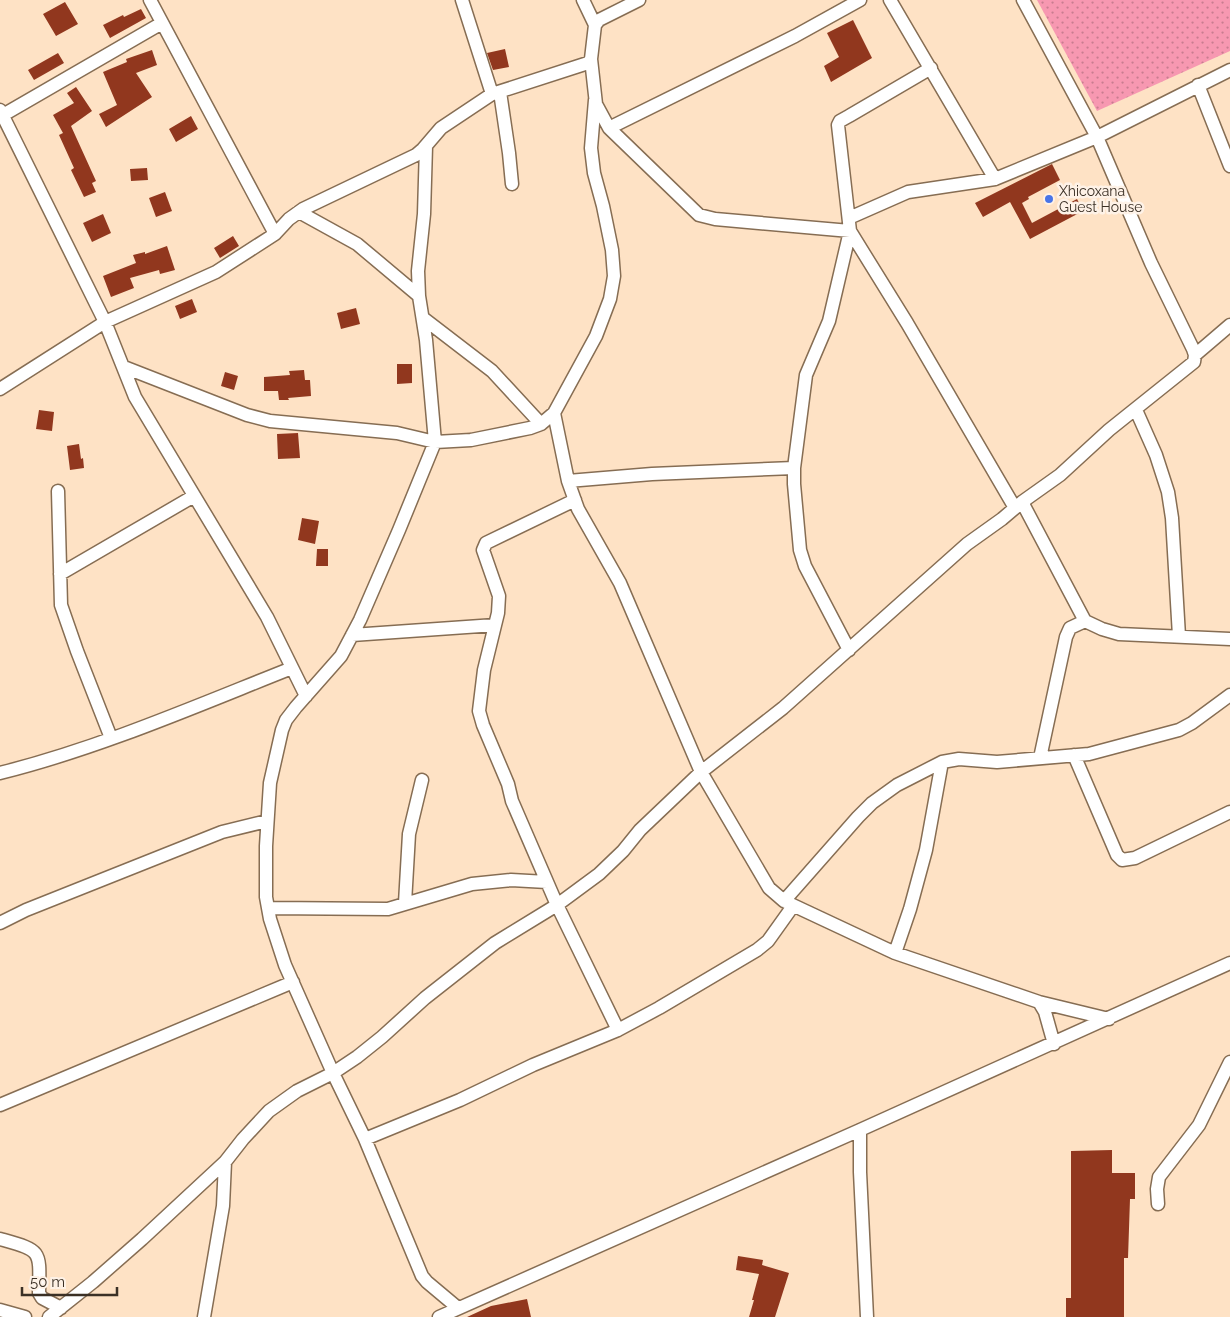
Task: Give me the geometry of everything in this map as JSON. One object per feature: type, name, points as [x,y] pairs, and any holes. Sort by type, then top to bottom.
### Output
[{"type":"street","points":[[150,0],[275,234]]},
{"type":"street","points":[[462,0],[496,93],[510,153],[512,184]]},
{"type":"street","points":[[583,0],[595,26]]},
{"type":"street","points":[[124,367],[247,415],[270,421],[397,433],[434,442],[471,440],[542,424],[554,413],[596,336],[610,299],[614,276],[612,250],[594,173],[591,148],[595,100],[591,59],[595,26],[599,20],[639,0]]},
{"type":"street","points":[[609,128],[795,36],[860,0]]},
{"type":"street","points":[[890,0],[995,179]]},
{"type":"street","points":[[1023,0],[1097,137],[1151,263],[1196,356]]},
{"type":"street","points":[[162,23],[2,112],[105,322],[135,396],[148,421],[267,617],[306,696]]},
{"type":"street","points":[[0,389],[105,322],[216,272],[275,234],[289,219],[300,212],[416,155],[441,128],[496,93],[584,65],[591,59]]},
{"type":"street","points":[[849,650],[806,566],[800,550],[794,496],[794,468],[806,375],[829,321],[849,225],[838,130],[840,122],[931,68]]},
{"type":"street","points":[[595,100],[609,128],[699,215],[715,219],[849,225],[908,192],[995,179],[1097,137],[1230,70]]},
{"type":"street","points":[[1198,85],[1230,166]]},
{"type":"street","points":[[426,146],[424,214],[418,270],[434,442],[400,530],[341,656],[286,720],[282,730],[270,783],[266,880],[269,908],[285,965],[333,1073],[365,1139],[422,1276],[426,1282],[458,1308]]},
{"type":"street","points":[[300,212],[357,244],[419,296]]},
{"type":"street","points":[[849,225],[1018,505],[1084,621],[1119,634],[1230,639]]},
{"type":"street","points":[[423,318],[492,371],[542,424]]},
{"type":"street","points":[[49,1317],[142,1239],[225,1162],[269,1111],[297,1091],[333,1073],[376,1042],[425,998],[496,943],[557,905],[599,874],[623,851],[640,830],[701,772],[783,708],[967,544],[1060,475],[1103,435],[1194,362],[1196,356],[1230,325]]},
{"type":"street","points":[[1136,410],[1156,455],[1168,492],[1172,518],[1179,636]]},
{"type":"street","points":[[554,413],[568,481],[578,509],[620,583],[701,772],[769,888],[788,904],[895,953],[1039,1002],[1109,1019]]},
{"type":"street","points":[[568,481],[652,474],[794,468]]},
{"type":"street","points":[[58,491],[61,605],[111,738]]},
{"type":"street","points":[[60,574],[194,496]]},
{"type":"street","points":[[575,500],[486,543],[483,550],[499,596],[495,625],[484,670],[479,711],[512,800],[557,905],[618,1030]]},
{"type":"street","points":[[1040,758],[1066,637],[1070,628],[1084,621]]},
{"type":"street","points":[[352,635],[495,625]]},
{"type":"street","points":[[0,773],[40,763],[111,738],[292,668]]},
{"type":"street","points":[[365,1139],[460,1100],[533,1065],[618,1030],[757,950],[768,941],[788,904],[858,817],[872,803],[897,785],[942,762],[959,759],[997,762],[1089,754],[1179,730],[1230,696]]},
{"type":"street","points":[[1074,755],[1117,855],[1122,860],[1135,858],[1230,812]]},
{"type":"street","points":[[895,953],[926,850],[942,762]]},
{"type":"street","points":[[405,904],[409,834],[422,780]]},
{"type":"street","points":[[0,924],[26,910],[213,835],[267,821]]},
{"type":"street","points":[[269,908],[381,909],[405,904],[472,884],[510,880],[547,882]]},
{"type":"street","points":[[438,1317],[1054,1044],[1230,963]]},
{"type":"street","points":[[0,1105],[292,982]]},
{"type":"street","points":[[1039,1002],[1045,1012],[1054,1044]]},
{"type":"street","points":[[1158,1204],[1156,1189],[1159,1177],[1199,1125],[1230,1062]]},
{"type":"street","points":[[860,1130],[860,1172],[867,1317]]},
{"type":"street","points":[[204,1317],[223,1206],[225,1162]]},
{"type":"street","points":[[0,1239],[28,1247],[36,1252],[42,1298],[61,1308]]},
{"type":"street","points":[[0,1310],[25,1317]]},
{"type":"shaded area","points":[[1037,0],[1230,0],[1230,51],[1097,111]]},
{"type":"building","points":[[65,2],[78,24],[56,36],[43,14]]},
{"type":"building","points":[[141,9],[146,18],[110,38],[103,25]]},
{"type":"building","points":[[853,20],[872,58],[831,82],[824,66],[839,57],[827,33]]},
{"type":"building","points":[[505,49],[509,67],[493,70],[487,53]]},
{"type":"building","points":[[152,50],[157,65],[136,73],[152,97],[106,127],[99,114],[117,105],[103,72],[127,62],[126,59]]},
{"type":"building","points":[[58,53],[64,63],[34,80],[28,70]]},
{"type":"building","points":[[76,87],[92,111],[71,126],[96,181],[92,183],[96,192],[84,197],[71,170],[74,168],[59,135],[63,133],[53,115],[74,103],[67,93]]},
{"type":"building","points":[[191,116],[198,129],[176,142],[169,129]]},
{"type":"building","points":[[1052,164],[1060,180],[1028,197],[1029,199],[1022,203],[1032,223],[1077,199],[1083,211],[1030,239],[1010,202],[983,217],[975,203]]},
{"type":"building","points":[[147,168],[148,180],[131,181],[130,169]]},
{"type":"building","points":[[165,192],[172,211],[156,217],[149,198]]},
{"type":"building","points":[[103,214],[111,233],[92,242],[83,223]]},
{"type":"building","points":[[233,236],[239,246],[220,258],[214,248]]},
{"type":"building","points":[[167,246],[175,270],[160,274],[159,270],[130,278],[134,288],[111,297],[103,276],[136,263],[133,255],[145,252],[145,254]]},
{"type":"building","points":[[192,299],[197,312],[180,319],[175,306]]},
{"type":"building","points":[[356,308],[360,324],[341,329],[337,313]]},
{"type":"building","points":[[397,364],[412,364],[412,383],[397,384]]},
{"type":"building","points":[[304,370],[305,380],[310,380],[311,396],[279,400],[278,391],[264,391],[264,377],[290,375],[289,371]]},
{"type":"building","points":[[225,372],[238,376],[234,390],[221,386]]},
{"type":"building","points":[[39,410],[54,412],[52,431],[36,429]]},
{"type":"building","points":[[298,433],[300,458],[278,459],[277,434]]},
{"type":"building","points":[[79,444],[84,468],[70,470],[67,446]]},
{"type":"building","points":[[302,518],[319,521],[315,544],[298,540]]},
{"type":"building","points":[[317,549],[328,549],[328,566],[316,566]]},
{"type":"building","points":[[1112,1150],[1112,1173],[1135,1173],[1135,1199],[1130,1199],[1128,1258],[1124,1258],[1124,1317],[1066,1317],[1066,1298],[1071,1298],[1071,1151]]},
{"type":"building","points":[[738,1256],[763,1260],[762,1265],[789,1273],[775,1317],[749,1317],[759,1274],[736,1270]]},
{"type":"building","points":[[527,1299],[531,1317],[467,1317],[491,1306]]},
{"type":"place","name":"Xhicoxana Guest House","points":[[1049,199]]}]
